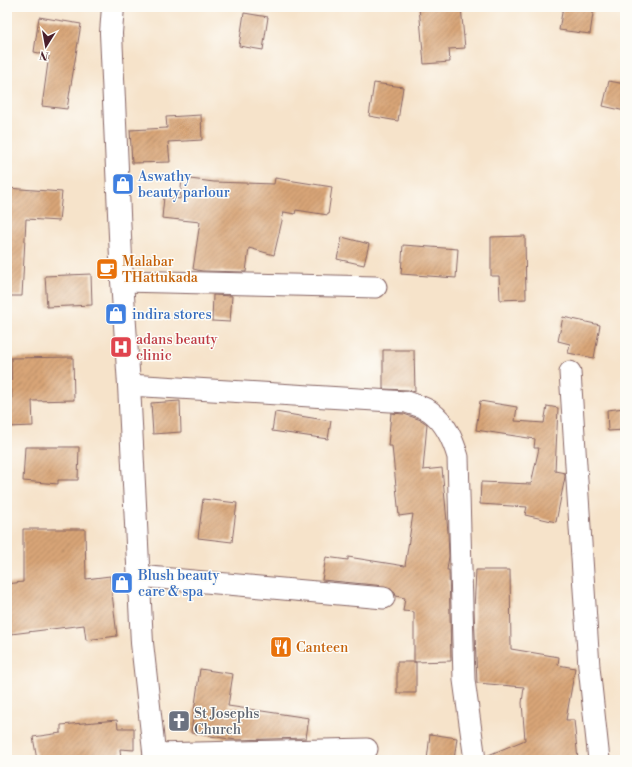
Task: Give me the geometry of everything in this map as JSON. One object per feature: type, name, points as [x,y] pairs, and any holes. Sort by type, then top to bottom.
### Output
[{"type":"main road","points":[[113,7],[111,33],[122,281],[129,385],[138,576],[142,643],[155,757]]},
{"type":"street","points":[[122,281],[376,287]]},
{"type":"street","points":[[570,372],[589,667],[600,760]]},
{"type":"street","points":[[129,385],[407,402],[430,411],[442,424],[453,439],[458,457],[464,680],[475,760]]},
{"type":"street","points":[[138,576],[384,598]]},
{"type":"street","points":[[155,757],[367,749]]},
{"type":"building","points":[[419,7],[461,7],[465,48],[449,49],[450,62],[424,64]]},
{"type":"building","points":[[563,7],[594,7],[590,34],[559,30]]},
{"type":"building","points":[[244,13],[268,17],[263,50],[239,46]]},
{"type":"building","points":[[39,17],[81,24],[67,109],[42,106],[49,55],[34,52]]},
{"type":"building","points":[[609,81],[625,84],[625,111],[603,106]]},
{"type":"building","points":[[374,83],[403,87],[398,121],[369,116]]},
{"type":"building","points":[[201,115],[202,140],[168,142],[170,162],[132,163],[130,130],[167,128],[166,117]]},
{"type":"building","points":[[182,178],[214,182],[274,184],[275,178],[332,187],[328,215],[296,210],[295,214],[284,212],[274,255],[249,248],[246,272],[202,271],[193,269],[200,222],[162,218],[164,197],[180,199]]},
{"type":"building","points":[[7,188],[62,192],[59,221],[26,219],[22,296],[7,296]]},
{"type":"building","points":[[525,236],[526,299],[500,300],[499,276],[491,276],[491,237]]},
{"type":"building","points":[[342,237],[369,244],[364,265],[337,259]]},
{"type":"building","points":[[403,245],[458,249],[456,278],[401,274]]},
{"type":"building","points":[[91,274],[92,305],[47,307],[45,276]]},
{"type":"building","points":[[213,295],[232,296],[230,322],[212,321]]},
{"type":"building","points":[[563,317],[600,325],[594,358],[568,353],[570,344],[558,341]]},
{"type":"building","points":[[383,350],[414,350],[415,392],[408,390],[383,389]]},
{"type":"building","points":[[73,357],[74,400],[32,401],[33,426],[7,427],[7,406],[12,406],[11,358]]},
{"type":"building","points":[[180,401],[181,432],[153,434],[151,403]]},
{"type":"building","points":[[480,401],[517,407],[515,421],[544,423],[547,406],[558,408],[555,471],[565,473],[565,477],[556,522],[525,515],[527,507],[480,504],[481,482],[531,484],[539,448],[534,448],[535,439],[476,430]]},
{"type":"building","points":[[625,408],[625,430],[608,431],[607,410]]},
{"type":"building","points":[[275,412],[331,421],[328,439],[272,431]]},
{"type":"building","points":[[391,413],[404,414],[421,420],[427,424],[423,470],[442,468],[448,532],[449,556],[447,570],[449,570],[451,661],[414,662],[414,612],[403,611],[405,598],[396,596],[391,588],[385,586],[322,580],[326,557],[348,560],[348,557],[405,566],[413,514],[399,516],[392,446],[388,446]]},
{"type":"building","points":[[25,447],[79,447],[78,480],[58,480],[58,484],[23,481]]},
{"type":"building","points":[[203,499],[237,503],[232,542],[198,538]]},
{"type":"building","points":[[23,529],[85,529],[86,579],[110,576],[117,636],[86,640],[84,625],[11,634],[7,603],[7,584],[23,582]]},
{"type":"building","points":[[476,570],[510,570],[511,649],[559,657],[558,665],[575,668],[566,720],[574,720],[578,760],[487,760],[486,756],[525,740],[522,703],[524,687],[477,683],[474,610]]},
{"type":"building","points":[[397,662],[416,662],[416,693],[397,693]]},
{"type":"building","points":[[200,669],[233,674],[228,706],[309,718],[306,738],[236,740],[191,733]]},
{"type":"building","points":[[117,720],[118,728],[134,728],[134,750],[120,749],[121,760],[37,760],[33,737],[61,733],[61,725]]},
{"type":"building","points":[[430,734],[457,738],[454,760],[427,760]]},
{"type":"place","name":"Aswathy beauty parlour","points":[[123,184]]},
{"type":"place","name":"Malabar THattukada","points":[[107,269]]},
{"type":"place","name":"indira stores","points":[[116,314]]},
{"type":"place","name":"adans beauty clinic","points":[[121,347]]},
{"type":"place","name":"Blush beauty care & spa","points":[[122,583]]},
{"type":"place","name":"Canteen","points":[[281,647]]},
{"type":"place","name":"St Josephs Church","points":[[179,721]]}]
